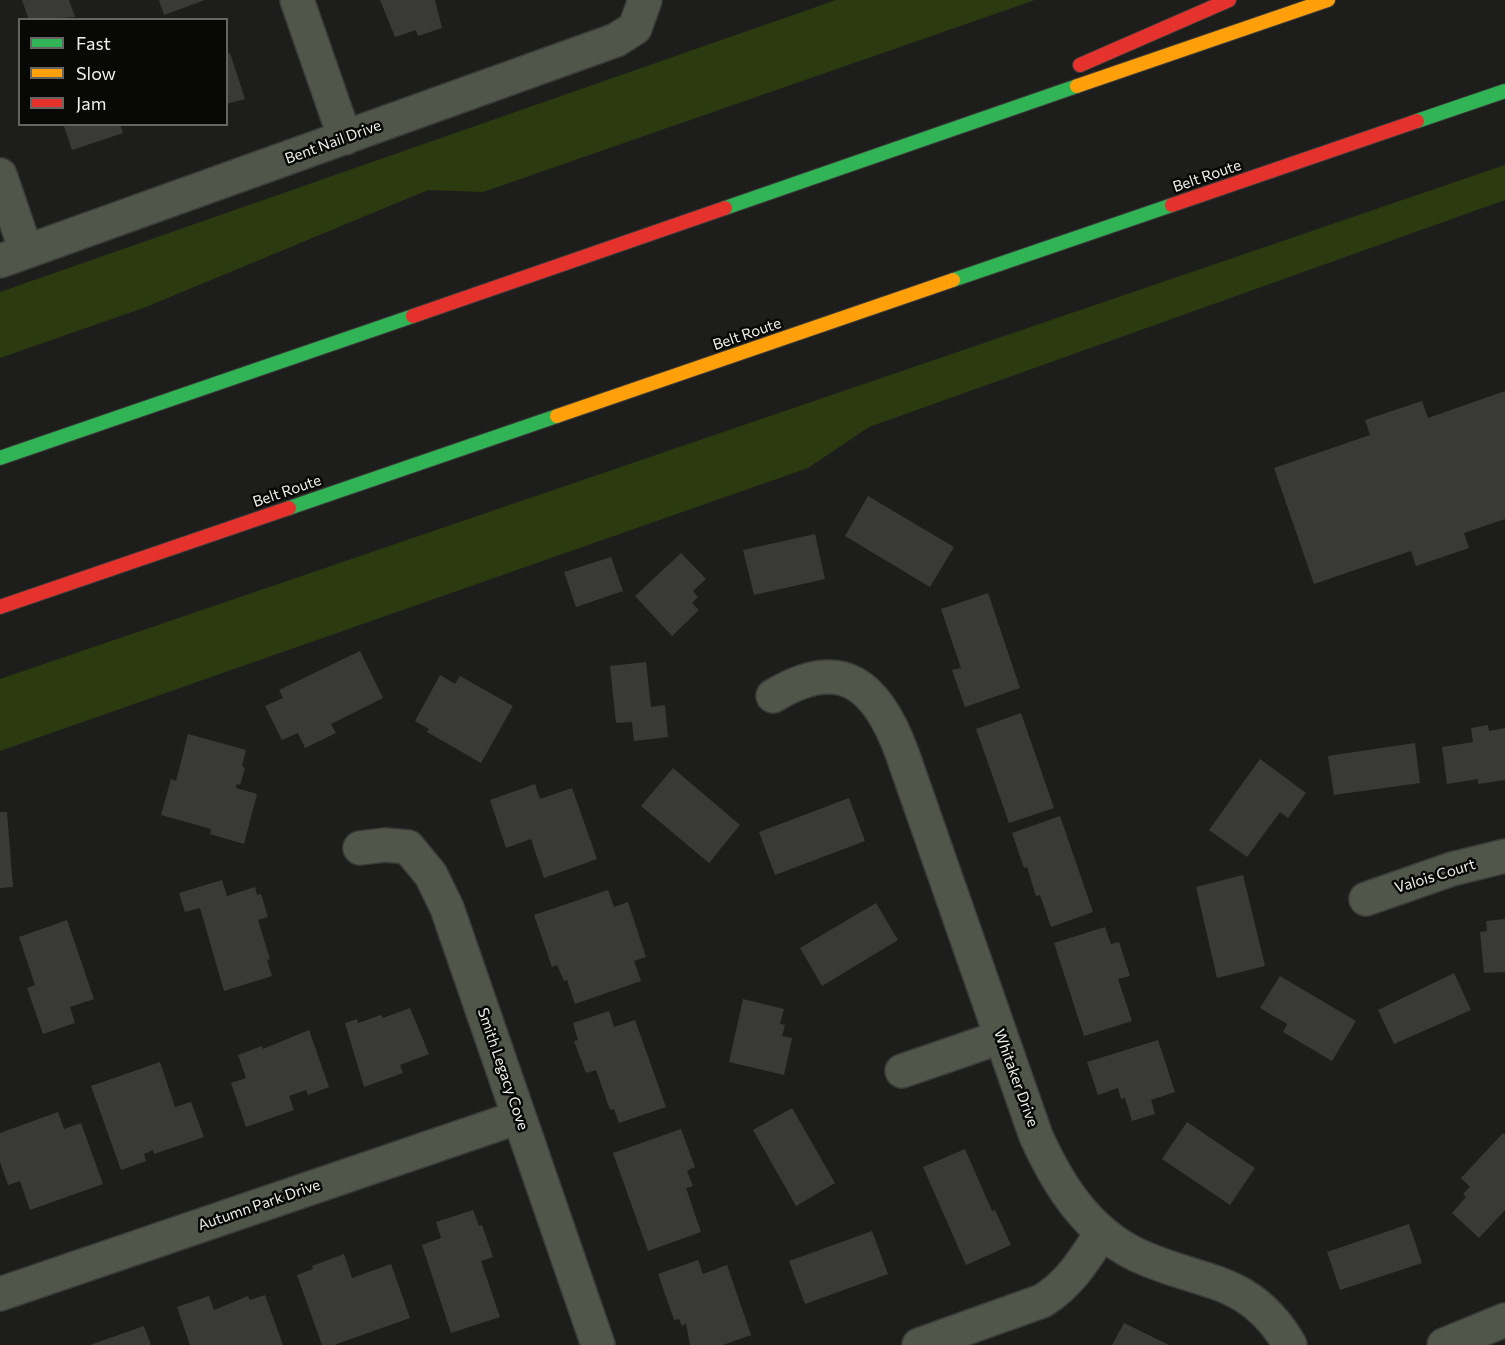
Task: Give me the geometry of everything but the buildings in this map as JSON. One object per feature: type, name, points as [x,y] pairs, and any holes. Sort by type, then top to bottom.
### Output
[{"type":"highway","points":[[1064,72],[1229,0]]},
{"type":"highway","points":[[0,458],[1328,0]]},
{"type":"highway","points":[[895,149],[1032,86]]},
{"type":"highway","name":"Belt Route","points":[[0,607],[1505,91]]},
{"type":"street","points":[[297,0],[345,138]]},
{"type":"street","name":"Bent Nail Drive","points":[[13,256],[616,40],[635,28],[645,0]]},
{"type":"street","points":[[0,175],[13,256]]},
{"type":"street","name":"Whitaker Drive","points":[[773,696],[793,684],[815,676],[849,682],[875,699],[893,728],[1001,1037],[1048,1162],[1081,1212],[1102,1232],[1136,1254],[1239,1291],[1260,1306],[1277,1324],[1290,1345]]},
{"type":"street","name":"Smith Legacy Cove","points":[[360,848],[385,845],[408,847],[431,875],[447,908],[598,1345]]},
{"type":"street","name":"Valois Court","points":[[1366,899],[1452,869],[1505,856]]},
{"type":"street","points":[[902,1071],[1001,1037]]},
{"type":"street","name":"Autumn Park Drive","points":[[0,1294],[519,1117]]},
{"type":"street","points":[[919,1345],[1042,1301],[1055,1294],[1079,1269],[1102,1232]]},
{"type":"street","points":[[1444,1345],[1505,1320]]},
{"type":"green space","points":[[836,0],[1035,0],[483,192],[428,190],[146,307],[0,358],[0,292]]},
{"type":"green space","points":[[1505,165],[1505,200],[869,427],[808,468],[0,751],[0,679]]},
{"type":"traffic: fast","points":[[725,208],[1077,86]]},
{"type":"traffic: fast","points":[[1417,121],[1505,91]]},
{"type":"traffic: fast","points":[[953,280],[1172,205]]},
{"type":"traffic: fast","points":[[0,458],[413,316]]},
{"type":"traffic: fast","points":[[289,508],[557,416]]},
{"type":"traffic: slow","points":[[1077,86],[1328,0]]},
{"type":"traffic: slow","points":[[557,416],[953,280]]},
{"type":"traffic: jam","points":[[1080,65],[1229,0]]},
{"type":"traffic: jam","points":[[1172,205],[1417,121]]},
{"type":"traffic: jam","points":[[413,316],[725,208]]},
{"type":"traffic: jam","points":[[0,607],[289,508]]}]
